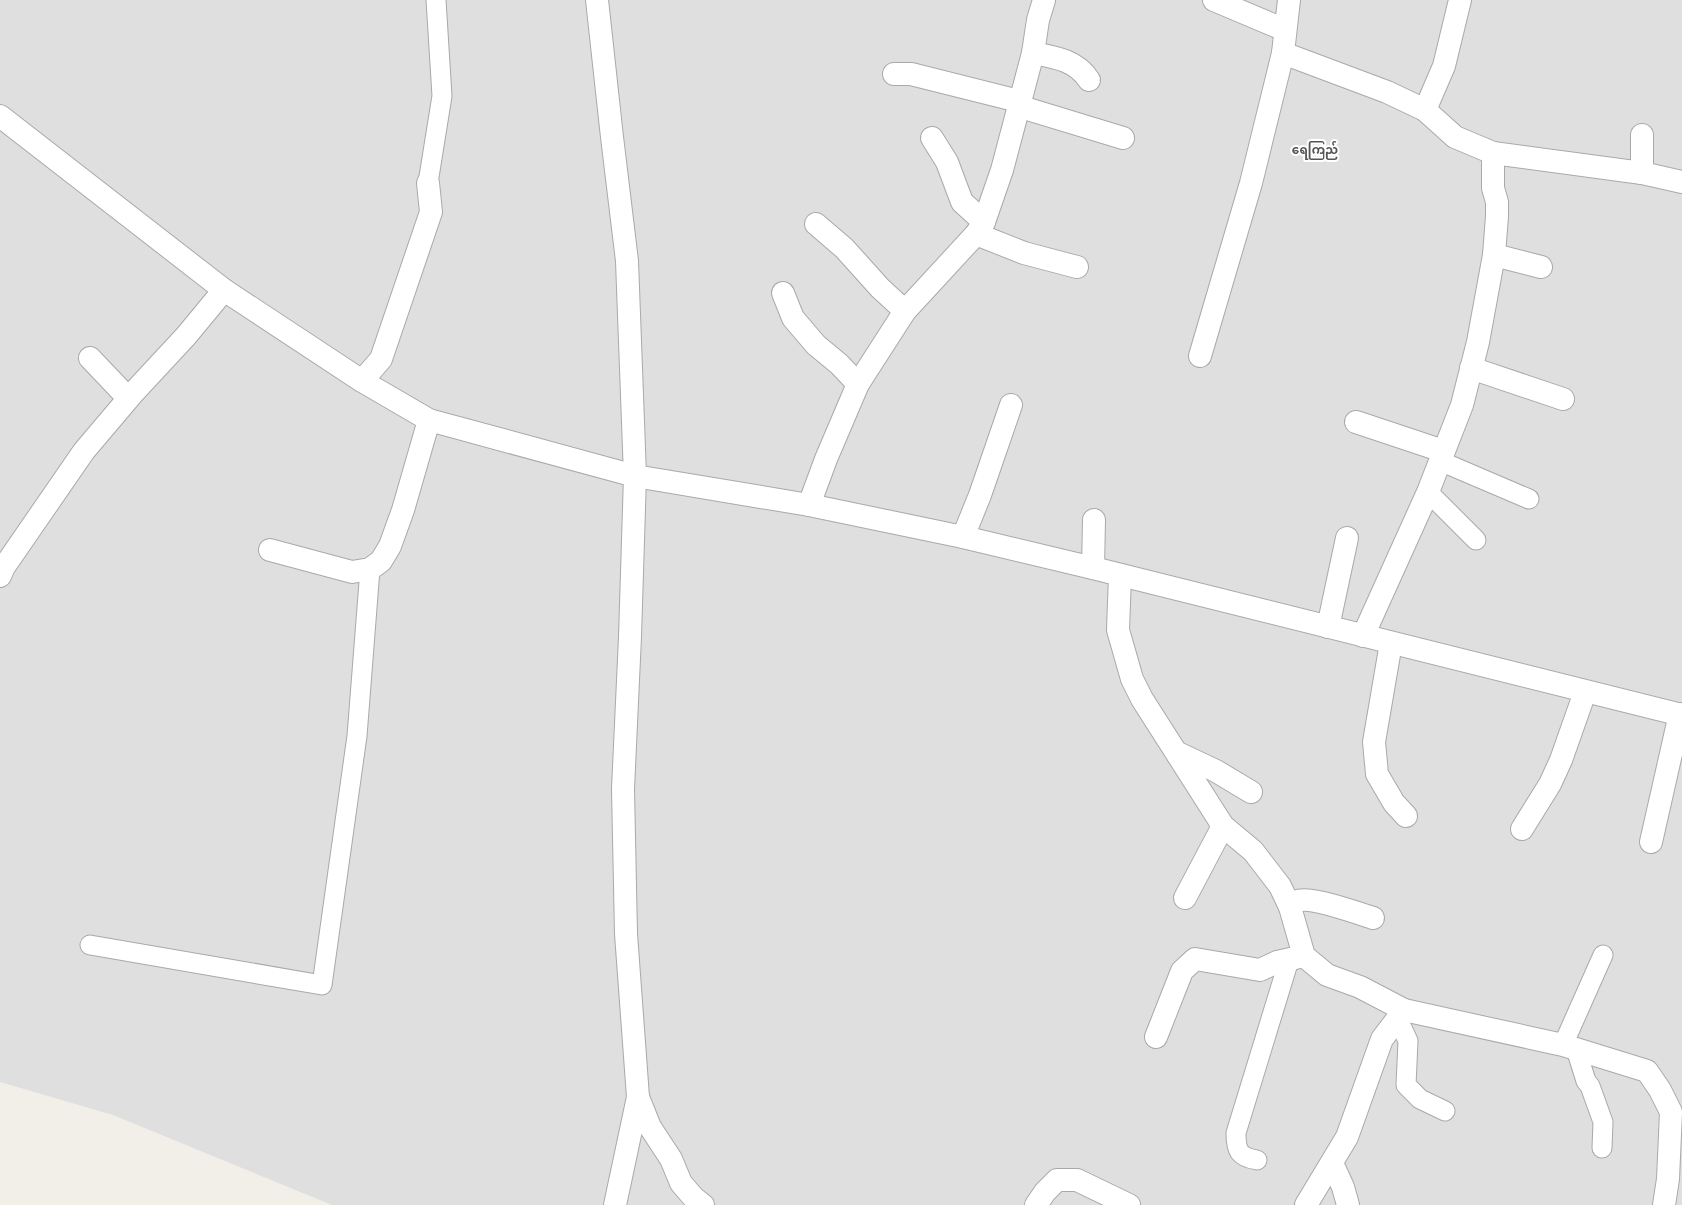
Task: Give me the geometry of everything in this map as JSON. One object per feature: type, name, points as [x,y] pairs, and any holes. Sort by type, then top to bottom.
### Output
[{"type":"street","points":[[597,0],[627,261],[635,476],[623,789],[626,934],[638,1097],[615,1205]]},
{"type":"street","points":[[809,505],[826,459],[858,384],[905,311],[980,228],[1002,170],[1033,53],[1038,20],[1044,0]]},
{"type":"street","points":[[1214,0],[1286,30]]},
{"type":"street","points":[[1200,356],[1251,183],[1283,54],[1289,0]]},
{"type":"street","points":[[1425,110],[1444,66],[1460,0]]},
{"type":"street","points":[[1033,53],[1063,59],[1083,71],[1089,80]]},
{"type":"street","points":[[1283,54],[1387,92],[1425,110],[1455,137],[1493,153],[1642,173],[1682,182]]},
{"type":"street","points":[[894,74],[911,74],[1019,103],[1123,138]]},
{"type":"street","points":[[0,116],[224,290],[362,381],[429,420],[635,476],[809,505],[963,537],[1681,715],[1651,842]]},
{"type":"street","points":[[1642,135],[1642,173]]},
{"type":"street","points":[[932,138],[947,162],[962,202],[980,228],[1024,253],[1077,267]]},
{"type":"street","points":[[1363,636],[1428,492],[1462,405],[1478,342],[1494,255],[1496,202],[1493,188],[1493,153]]},
{"type":"street","points":[[362,381],[381,359],[431,212],[428,183]]},
{"type":"street","points":[[816,224],[844,248],[880,288],[905,311]]},
{"type":"street","points":[[1494,255],[1541,267]]},
{"type":"street","points":[[0,576],[4,567],[84,451],[128,398],[186,336],[224,290]]},
{"type":"street","points":[[783,293],[793,318],[816,345],[858,384]]},
{"type":"street","points":[[90,358],[128,398]]},
{"type":"street","points":[[1471,368],[1563,399]]},
{"type":"street","points":[[963,537],[980,495],[1011,405]]},
{"type":"street","points":[[270,550],[352,572],[370,569],[381,561],[390,546],[403,510],[429,420]]},
{"type":"street","points":[[1356,422],[1442,456]]},
{"type":"street","points":[[1093,568],[1094,520]]},
{"type":"street","points":[[1328,627],[1347,538]]},
{"type":"street","points":[[1120,575],[1118,630],[1132,679],[1142,699],[1223,826],[1252,851],[1280,886],[1290,907],[1297,958]]},
{"type":"street","points":[[1392,643],[1374,742],[1377,774],[1394,802],[1406,816]]},
{"type":"street","points":[[1522,829],[1550,784],[1561,760],[1585,692]]},
{"type":"street","points":[[1178,755],[1180,754],[1199,761],[1251,792]]},
{"type":"street","points":[[1185,898],[1223,826]]},
{"type":"street","points":[[1290,907],[1295,901],[1302,900],[1337,906],[1373,918]]},
{"type":"street","points":[[1156,1038],[1182,971],[1195,959],[1260,970],[1277,962],[1297,958],[1327,975],[1360,987],[1401,1014],[1570,1047],[1647,1071],[1660,1090],[1671,1112],[1668,1179],[1664,1205]]},
{"type":"street","points":[[1306,1205],[1347,1137],[1382,1040],[1401,1014]]},
{"type":"street","points":[[638,1097],[650,1127],[671,1159],[681,1183],[693,1197],[704,1205]]},
{"type":"street","points":[[1332,1163],[1343,1187],[1348,1205]]},
{"type":"street","points":[[1036,1205],[1045,1192],[1057,1180],[1077,1180],[1129,1205]]},
{"type":"lane","points":[[428,183],[442,96],[436,0]]},
{"type":"lane","points":[[1442,456],[1529,499]]},
{"type":"lane","points":[[1428,492],[1476,540]]},
{"type":"lane","points":[[90,945],[322,985],[357,736],[370,569]]},
{"type":"lane","points":[[1602,1148],[1603,1122],[1590,1086],[1570,1047],[1603,955]]},
{"type":"lane","points":[[1257,1160],[1248,1159],[1238,1152],[1236,1145],[1236,1133],[1297,958]]},
{"type":"lane","points":[[1401,1014],[1408,1040],[1406,1085],[1420,1099],[1445,1111]]},
{"type":"shaded area","points":[[0,0],[1682,0],[1682,1205],[332,1205],[113,1115],[0,1082]]},
{"type":"district","name":"ရေကြည်","points":[[1315,150]]}]
